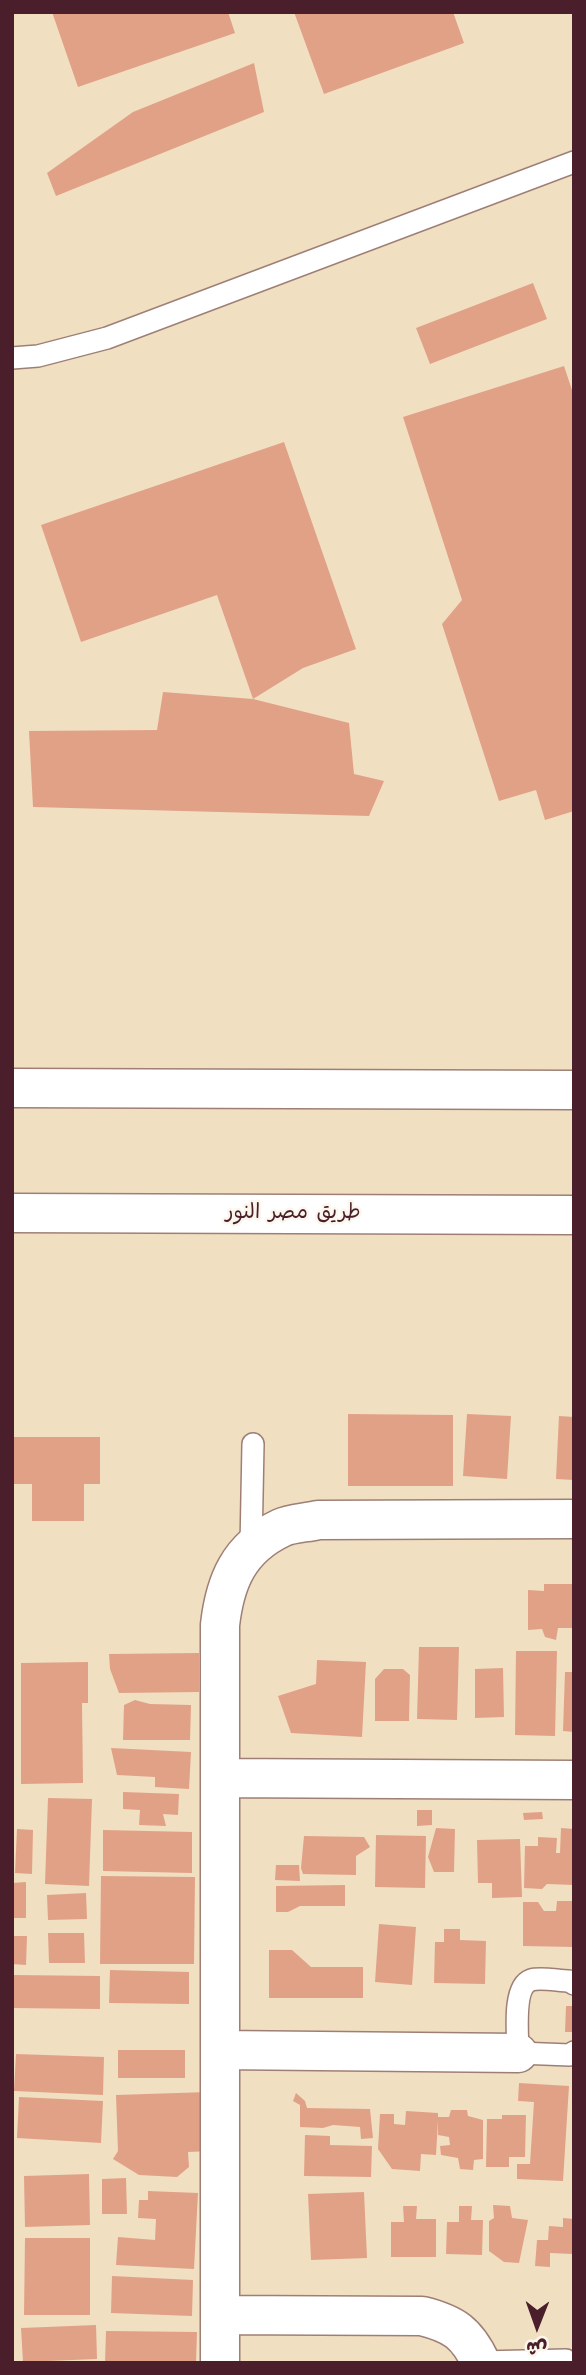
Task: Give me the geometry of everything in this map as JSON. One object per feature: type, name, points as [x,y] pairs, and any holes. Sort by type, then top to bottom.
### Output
[{"type":"street","points":[[12,1088],[574,1090]]},
{"type":"street","name":"طريق مصر النور","points":[[12,1213],[574,1215]]},
{"type":"street","points":[[220,2363],[220,1625],[223,1598],[233,1573],[251,1547],[282,1527],[318,1520],[574,1520]]},
{"type":"street","points":[[220,1778],[574,1780]]},
{"type":"street","points":[[220,2050],[518,2053]]},
{"type":"street","points":[[220,2315],[422,2316],[448,2323],[468,2339],[481,2362]]},
{"type":"lane","points":[[12,358],[38,356],[107,338],[574,162]]},
{"type":"lane","points":[[251,1547],[253,1444]]},
{"type":"lane","points":[[574,1984],[569,1981],[532,1980],[523,1986],[518,1995],[518,2053],[570,2055],[574,2052]]},
{"type":"lane","points":[[481,2362],[566,2360]]},
{"type":"building","points":[[52,12],[228,12],[235,33],[78,87]]},
{"type":"building","points":[[294,12],[453,12],[464,43],[324,94]]},
{"type":"building","points":[[254,63],[264,112],[56,196],[47,173],[133,112]]},
{"type":"building","points":[[533,283],[547,319],[430,364],[416,328]]},
{"type":"building","points":[[564,366],[574,396],[574,811],[545,820],[536,790],[499,801],[442,624],[462,600],[403,417]]},
{"type":"building","points":[[284,442],[356,649],[303,668],[253,699],[217,595],[81,642],[41,525]]},
{"type":"building","points":[[163,692],[253,699],[349,723],[354,774],[384,781],[369,816],[33,807],[29,731],[157,730]]},
{"type":"building","points":[[348,1414],[453,1415],[453,1486],[348,1486]]},
{"type":"building","points":[[467,1414],[511,1416],[507,1479],[463,1476]]},
{"type":"building","points":[[559,1416],[574,1417],[574,1480],[556,1479]]},
{"type":"building","points":[[12,1437],[100,1437],[100,1484],[84,1484],[84,1521],[32,1521],[32,1484],[12,1484]]},
{"type":"building","points":[[544,1584],[574,1584],[574,1628],[558,1628],[556,1640],[545,1637],[542,1629],[528,1630],[528,1590],[544,1591]]},
{"type":"building","points":[[419,1647],[459,1647],[457,1720],[417,1719]]},
{"type":"building","points":[[516,1651],[557,1651],[555,1736],[515,1735]]},
{"type":"building","points":[[199,1653],[199,1692],[119,1693],[110,1669],[109,1654]]},
{"type":"building","points":[[317,1660],[366,1662],[362,1737],[291,1733],[278,1696],[316,1684]]},
{"type":"building","points":[[88,1662],[88,1703],[82,1703],[83,1783],[21,1784],[21,1663]]},
{"type":"building","points":[[503,1668],[504,1717],[475,1718],[475,1669]]},
{"type":"building","points":[[384,1669],[403,1669],[410,1675],[409,1721],[375,1721],[375,1679]]},
{"type":"building","points":[[565,1672],[574,1672],[574,1732],[563,1731]]},
{"type":"building","points":[[135,1700],[150,1704],[191,1705],[190,1740],[123,1740],[124,1705]]},
{"type":"building","points":[[111,1748],[191,1752],[189,1789],[155,1787],[155,1777],[117,1775]]},
{"type":"building","points":[[123,1792],[179,1794],[178,1815],[163,1814],[166,1826],[139,1825],[140,1810],[123,1809]]},
{"type":"building","points":[[48,1798],[92,1799],[89,1886],[45,1884]]},
{"type":"building","points":[[417,1810],[432,1810],[432,1825],[417,1826]]},
{"type":"building","points":[[542,1812],[543,1819],[524,1820],[523,1813]]},
{"type":"building","points":[[436,1828],[455,1829],[454,1872],[434,1872],[428,1857]]},
{"type":"building","points":[[561,1828],[574,1829],[574,1885],[547,1884],[542,1889],[524,1888],[525,1846],[538,1846],[538,1837],[557,1838],[556,1853],[560,1853]]},
{"type":"building","points":[[17,1829],[33,1830],[32,1874],[15,1873]]},
{"type":"building","points":[[103,1830],[192,1832],[192,1873],[103,1871]]},
{"type":"building","points":[[376,1835],[426,1836],[425,1888],[375,1887]]},
{"type":"building","points":[[304,1836],[364,1837],[370,1847],[356,1856],[356,1875],[303,1874],[301,1868]]},
{"type":"building","points":[[520,1839],[522,1897],[492,1898],[492,1883],[478,1883],[477,1840]]},
{"type":"building","points":[[276,1865],[299,1865],[300,1881],[275,1880]]},
{"type":"building","points":[[101,1876],[195,1877],[194,1964],[100,1964]]},
{"type":"building","points":[[26,1882],[26,1918],[12,1918],[12,1883]]},
{"type":"building","points":[[345,1885],[345,1906],[300,1906],[288,1912],[276,1912],[276,1886]]},
{"type":"building","points":[[86,1893],[87,1919],[48,1920],[47,1895]]},
{"type":"building","points":[[557,1901],[574,1901],[574,1947],[523,1946],[523,1902],[538,1902],[544,1911],[556,1911]]},
{"type":"building","points":[[379,1924],[416,1927],[412,1985],[375,1982]]},
{"type":"building","points":[[444,1929],[460,1929],[460,1940],[486,1941],[485,1984],[434,1983],[435,1942],[444,1942]]},
{"type":"building","points":[[48,1933],[84,1933],[85,1963],[49,1963]]},
{"type":"building","points":[[12,1936],[27,1936],[26,1965],[12,1964]]},
{"type":"building","points":[[269,1950],[292,1950],[311,1967],[363,1967],[363,1998],[269,1998]]},
{"type":"building","points":[[110,1970],[189,1972],[189,2004],[109,2003]]},
{"type":"building","points":[[13,1975],[100,1976],[100,2009],[12,2008]]},
{"type":"building","points":[[566,2006],[574,2006],[574,2032],[565,2032]]},
{"type":"building","points":[[118,2050],[185,2050],[185,2078],[118,2078]]},
{"type":"building","points":[[16,2054],[104,2057],[103,2095],[14,2091]]},
{"type":"building","points":[[519,2083],[569,2086],[563,2181],[517,2179],[517,2164],[530,2164],[534,2102],[518,2101]]},
{"type":"building","points":[[208,2092],[210,2151],[188,2152],[189,2167],[177,2177],[139,2175],[113,2159],[118,2151],[116,2095]]},
{"type":"building","points":[[296,2093],[305,2101],[307,2108],[370,2109],[373,2138],[361,2139],[360,2127],[300,2127],[300,2105],[293,2101]]},
{"type":"building","points":[[19,2097],[103,2101],[101,2143],[17,2138]]},
{"type":"building","points":[[451,2110],[467,2110],[468,2116],[483,2120],[483,2159],[474,2160],[473,2170],[460,2169],[458,2158],[441,2155],[440,2146],[450,2145],[449,2137],[438,2135],[438,2120],[436,2155],[421,2154],[420,2171],[392,2169],[378,2149],[380,2114],[394,2114],[394,2124],[405,2125],[406,2111],[438,2113],[438,2117],[449,2117]]},
{"type":"building","points":[[502,2115],[526,2115],[525,2157],[509,2157],[509,2167],[486,2167],[487,2119],[502,2119]]},
{"type":"building","points":[[305,2135],[330,2136],[330,2145],[372,2146],[371,2177],[304,2176]]},
{"type":"building","points":[[89,2174],[90,2225],[25,2227],[24,2176]]},
{"type":"building","points":[[126,2178],[127,2214],[102,2214],[102,2179]]},
{"type":"building","points":[[148,2191],[198,2193],[194,2269],[116,2265],[118,2237],[155,2240],[156,2219],[138,2218],[139,2200],[148,2200]]},
{"type":"building","points":[[364,2192],[367,2258],[311,2260],[308,2194]]},
{"type":"building","points":[[493,2205],[510,2206],[512,2218],[528,2220],[519,2263],[504,2262],[489,2251],[489,2221],[494,2218]]},
{"type":"building","points":[[403,2206],[417,2206],[416,2219],[436,2219],[436,2257],[391,2257],[391,2222],[404,2222]]},
{"type":"building","points":[[459,2206],[472,2206],[471,2220],[483,2220],[482,2255],[446,2254],[447,2222],[459,2222]]},
{"type":"building","points":[[563,2218],[574,2219],[572,2254],[550,2253],[550,2267],[535,2266],[537,2240],[548,2240],[549,2226],[563,2227]]},
{"type":"building","points":[[25,2238],[90,2238],[90,2315],[24,2315]]},
{"type":"building","points":[[112,2276],[193,2280],[192,2316],[111,2313]]},
{"type":"building","points":[[96,2325],[97,2359],[23,2362],[21,2328]]},
{"type":"building","points":[[106,2331],[197,2332],[196,2363],[105,2363]]}]
